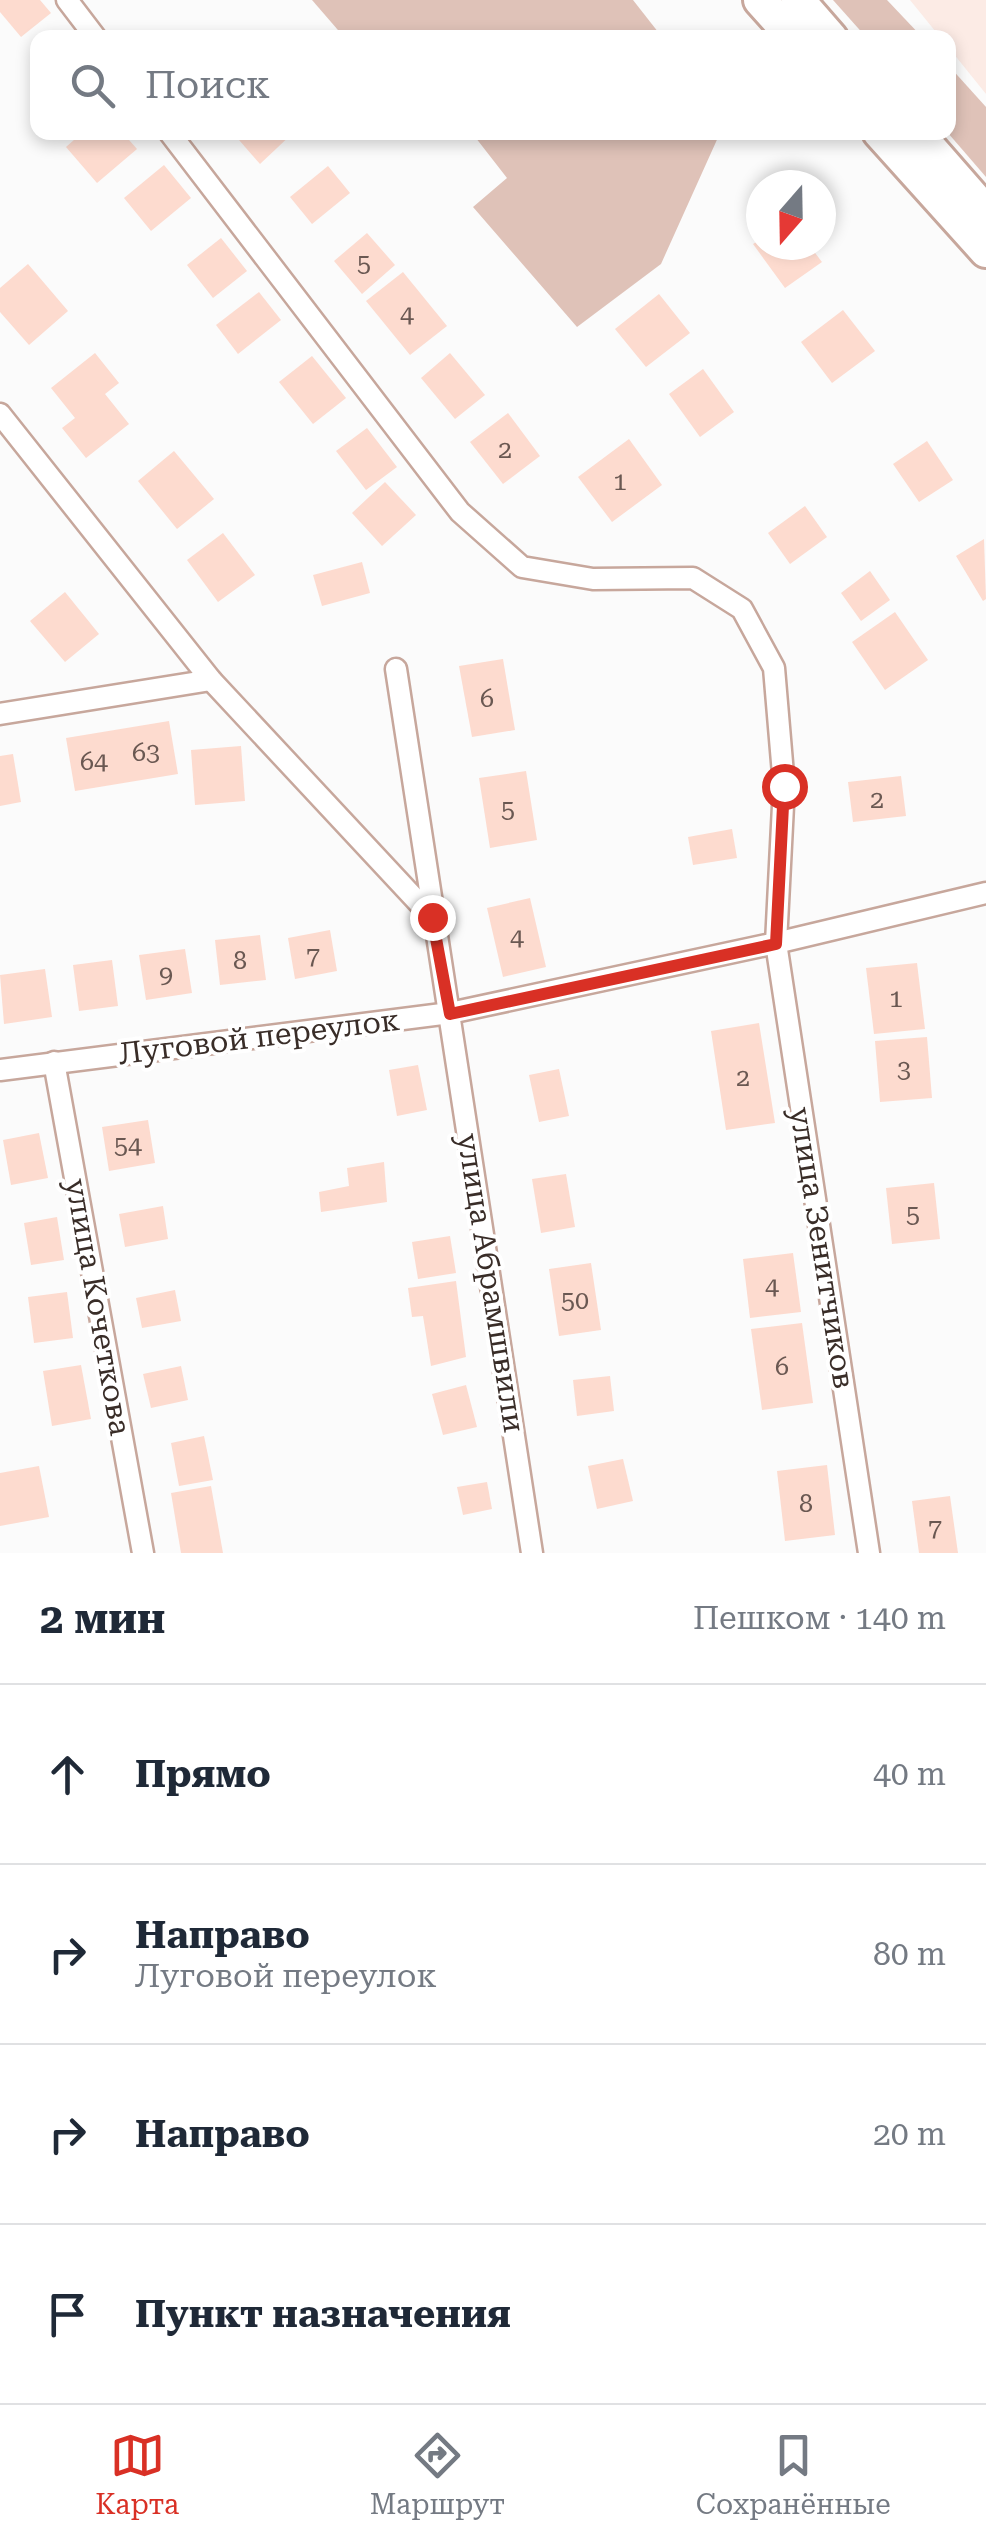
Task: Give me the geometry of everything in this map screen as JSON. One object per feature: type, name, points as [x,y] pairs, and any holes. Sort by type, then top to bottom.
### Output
[{"type":"main road","points":[[760,0],[787,30]]},
{"type":"main road","points":[[798,0],[824,30]]},
{"type":"main road","points":[[886,140],[986,251]]},
{"type":"main road","points":[[923,140],[986,212]]},
{"type":"street","points":[[67,0],[90,30]]},
{"type":"street","name":"улица Зенитчиков","points":[[175,140],[460,512],[522,567],[593,579],[692,578],[742,609],[774,668],[784,786],[776,944],[869,1553]]},
{"type":"street","points":[[0,414],[211,680],[432,917]]},
{"type":"street","name":"улица Абрамшвили","points":[[396,669],[532,1553]]},
{"type":"street","points":[[0,714],[211,680]]},
{"type":"street","name":"Луговой переулок","points":[[0,1070],[450,1014],[776,944],[986,893]]},
{"type":"street","name":"улица Кочеткова","points":[[54,1062],[143,1553]]},
{"type":"shaded area","points":[[312,0],[633,0],[657,30],[338,30]]},
{"type":"shaded area","points":[[833,0],[887,0],[915,30],[860,30]]},
{"type":"shaded area","points":[[910,0],[986,0],[986,94],[956,57],[956,30],[934,30]]},
{"type":"shaded area","points":[[956,74],[986,107],[986,177],[954,140]]},
{"type":"shaded area","points":[[477,140],[717,140],[661,264],[577,327],[473,207],[507,178]]},
{"type":"building","points":[[0,0],[40,0],[51,13],[21,37],[0,12]]},
{"type":"building","points":[[74,140],[129,140],[137,149],[97,183],[66,147]]},
{"type":"building","points":[[239,140],[286,140],[260,164]]},
{"type":"building","points":[[164,165],[191,198],[151,231],[124,198]]},
{"type":"building","points":[[328,166],[350,193],[312,224],[290,197]]},
{"type":"building","points":[[367,233],[395,265],[362,294],[334,261]]},
{"type":"building","points":[[221,238],[247,271],[213,298],[187,265]]},
{"type":"building","points":[[765,260],[822,262],[785,288]]},
{"type":"building","points":[[28,264],[68,311],[29,345],[0,312],[0,288]]},
{"type":"building","points":[[403,272],[447,326],[410,355],[366,301]]},
{"type":"building","points":[[259,292],[281,320],[238,354],[216,325]]},
{"type":"building","points":[[659,294],[690,333],[646,367],[615,329]]},
{"type":"building","points":[[843,310],[875,351],[832,383],[801,342]]},
{"type":"building","points":[[95,353],[119,383],[105,394],[129,424],[86,458],[62,428],[75,418],[51,388]]},
{"type":"building","points":[[450,353],[485,395],[455,419],[421,378]]},
{"type":"building","points":[[312,356],[346,398],[313,424],[279,382]]},
{"type":"building","points":[[703,369],[734,412],[700,437],[669,394]]},
{"type":"building","points":[[508,413],[540,456],[503,484],[470,442]]},
{"type":"building","points":[[367,428],[397,467],[366,490],[336,451]]},
{"type":"building","points":[[629,439],[662,485],[612,522],[578,477]]},
{"type":"building","points":[[927,441],[953,480],[919,502],[893,464]]},
{"type":"building","points":[[174,451],[214,499],[177,529],[138,481]]},
{"type":"building","points":[[385,482],[416,515],[382,546],[352,513]]},
{"type":"building","points":[[805,506],[827,537],[790,564],[768,533]]},
{"type":"building","points":[[223,533],[255,575],[218,602],[187,560]]},
{"type":"building","points":[[984,539],[986,599],[983,601],[956,556]]},
{"type":"building","points":[[362,562],[370,593],[322,606],[313,575]]},
{"type":"building","points":[[870,571],[890,600],[861,621],[841,593]]},
{"type":"building","points":[[65,592],[99,634],[65,662],[30,621]]},
{"type":"building","points":[[895,612],[928,660],[885,690],[852,642]]},
{"type":"building","points":[[503,659],[515,730],[472,737],[459,666]]},
{"type":"building","points":[[169,721],[178,774],[75,791],[66,738]]},
{"type":"building","points":[[241,746],[245,801],[195,805],[191,750]]},
{"type":"building","points":[[13,754],[21,802],[0,806],[0,756]]},
{"type":"building","points":[[526,771],[537,840],[490,848],[479,778]]},
{"type":"building","points":[[901,776],[906,816],[853,822],[848,782]]},
{"type":"building","points":[[732,829],[737,858],[693,865],[688,837]]},
{"type":"building","points":[[530,898],[546,967],[503,977],[487,908]]},
{"type":"building","points":[[330,930],[337,971],[295,979],[288,938]]},
{"type":"building","points":[[260,935],[266,980],[220,985],[215,940]]},
{"type":"building","points":[[185,949],[192,993],[146,1000],[139,955]]},
{"type":"building","points":[[112,960],[118,1006],[79,1011],[73,965]]},
{"type":"building","points":[[917,963],[925,1029],[874,1034],[866,968]]},
{"type":"building","points":[[45,969],[52,1017],[4,1024],[0,975]]},
{"type":"building","points":[[759,1023],[775,1123],[726,1130],[711,1031]]},
{"type":"building","points":[[927,1037],[932,1098],[880,1102],[875,1041]]},
{"type":"building","points":[[418,1065],[427,1110],[397,1116],[389,1070]]},
{"type":"building","points":[[559,1069],[569,1116],[539,1122],[529,1075]]},
{"type":"building","points":[[148,1120],[155,1163],[109,1171],[102,1127]]},
{"type":"building","points":[[39,1133],[48,1178],[11,1185],[3,1140]]},
{"type":"building","points":[[384,1162],[387,1202],[321,1212],[319,1192],[349,1186],[347,1168]]},
{"type":"building","points":[[566,1174],[575,1227],[541,1233],[532,1179]]},
{"type":"building","points":[[934,1183],[940,1239],[892,1244],[886,1188]]},
{"type":"building","points":[[163,1206],[168,1239],[125,1247],[119,1214]]},
{"type":"building","points":[[57,1217],[64,1260],[31,1265],[24,1223]]},
{"type":"building","points":[[450,1236],[456,1273],[418,1279],[412,1242]]},
{"type":"building","points":[[793,1253],[801,1312],[750,1318],[743,1259]]},
{"type":"building","points":[[591,1263],[601,1330],[559,1336],[549,1269]]},
{"type":"building","points":[[456,1281],[466,1357],[431,1366],[423,1316],[412,1317],[408,1288]]},
{"type":"building","points":[[175,1290],[181,1321],[142,1328],[136,1298]]},
{"type":"building","points":[[67,1292],[73,1338],[34,1343],[28,1297]]},
{"type":"building","points":[[802,1323],[813,1403],[762,1410],[751,1329]]},
{"type":"building","points":[[81,1365],[91,1419],[52,1426],[43,1371]]},
{"type":"building","points":[[181,1366],[188,1400],[151,1408],[143,1374]]},
{"type":"building","points":[[610,1376],[614,1411],[577,1416],[573,1380]]},
{"type":"building","points":[[466,1385],[477,1427],[443,1435],[432,1394]]},
{"type":"building","points":[[204,1436],[213,1480],[179,1486],[171,1443]]},
{"type":"building","points":[[623,1459],[633,1501],[597,1509],[588,1466]]},
{"type":"building","points":[[827,1465],[835,1535],[785,1541],[777,1471]]},
{"type":"building","points":[[39,1466],[49,1517],[0,1526],[0,1473]]},
{"type":"building","points":[[487,1482],[492,1509],[463,1515],[457,1487]]},
{"type":"building","points":[[211,1486],[223,1553],[181,1553],[171,1493]]},
{"type":"building","points":[[950,1496],[958,1553],[919,1553],[912,1501]]},
{"type":"route","points":[[432,917],[450,1014],[776,944],[784,786]]}]
